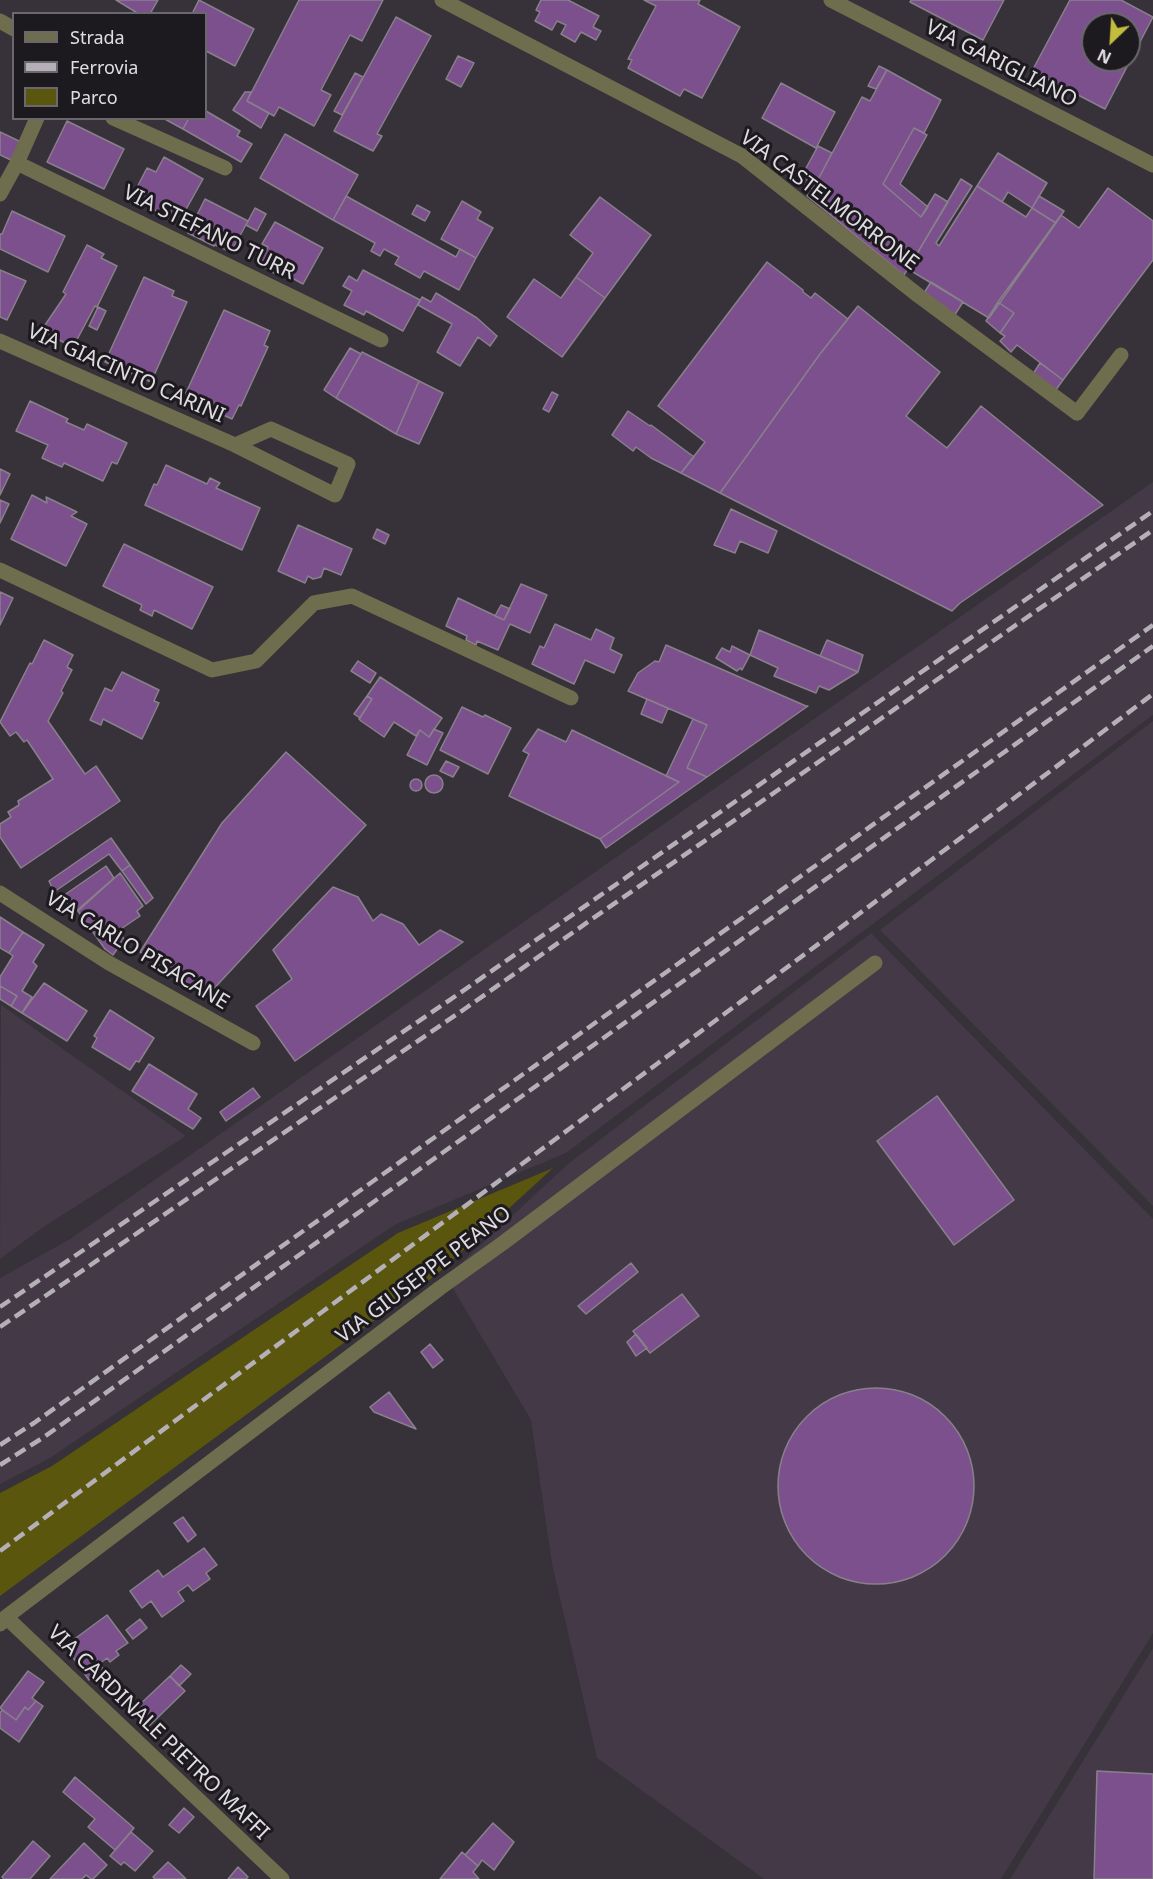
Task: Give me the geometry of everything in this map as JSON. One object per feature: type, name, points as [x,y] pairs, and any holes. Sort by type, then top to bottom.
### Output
[{"type":"street","name":"VIA CASTELMORRONE","points":[[442,0],[742,156],[919,296],[1077,413],[1121,355]]},
{"type":"street","name":"VIA GARIGLIANO","points":[[831,0],[849,4],[1153,165]]},
{"type":"street","points":[[0,194],[36,120]]},
{"type":"street","points":[[117,120],[225,168]]},
{"type":"street","name":"VIA STEFANO TURR","points":[[17,163],[381,340]]},
{"type":"street","name":"VIA GIACINTO CARINI","points":[[0,341],[235,445],[335,495],[348,464],[271,429],[235,445]]},
{"type":"street","points":[[0,570],[212,670],[256,661],[314,603],[352,596],[571,698]]},
{"type":"street","name":"VIA CARLO PISACANE","points":[[0,893],[109,963],[253,1043]]},
{"type":"street","name":"VIA GIUSEPPE PEANO","points":[[3,1620],[440,1288],[513,1236],[876,963]]},
{"type":"street","name":"VIA CARDINALE PIETRO MAFFI","points":[[3,1620],[282,1879]]},
{"type":"shaded area","points":[[1153,482],[1153,715],[566,1153],[396,1224],[50,1458],[0,1484],[0,1278],[70,1239]]},
{"type":"shaded area","points":[[1153,721],[1153,1206],[880,930]]},
{"type":"shaded area","points":[[871,933],[1153,1219],[1153,1633],[1001,1879],[764,1879],[597,1758],[552,1564],[531,1420],[446,1277],[568,1164]]},
{"type":"shaded area","points":[[1,1005],[186,1136],[45,1226],[0,1259]]},
{"type":"shaded area","points":[[1153,1648],[1153,1879],[1010,1879]]},
{"type":"green space","points":[[553,1168],[436,1275],[0,1596],[0,1493],[52,1466],[398,1233]]},
{"type":"building","points":[[116,0],[158,0],[151,12],[136,12]]},
{"type":"building","points":[[199,0],[254,29],[235,66],[207,52],[207,12],[193,12]]},
{"type":"building","points":[[299,0],[383,0],[362,41],[350,35],[321,90],[331,95],[314,126],[279,107],[274,116],[247,101]]},
{"type":"building","points":[[541,0],[568,0],[599,16],[593,27],[601,31],[596,40],[581,32],[575,42],[561,34],[566,25],[557,21],[552,30],[535,21],[540,12],[536,10]]},
{"type":"building","points":[[644,0],[700,0],[698,4],[740,27],[702,98],[684,89],[680,96],[628,68],[632,60],[628,59],[656,6]]},
{"type":"building","points":[[911,0],[1004,0],[983,40],[910,2]]},
{"type":"building","points":[[1070,0],[1121,0],[1153,17],[1141,40],[1141,12],[1081,12],[1081,72],[1124,72],[1105,109],[1032,71]]},
{"type":"building","points":[[396,17],[431,36],[377,134],[382,136],[373,151],[334,131]]},
{"type":"building","points":[[458,56],[474,63],[461,87],[446,79]]},
{"type":"building","points":[[879,66],[887,70],[876,89],[868,86]]},
{"type":"building","points":[[887,70],[941,100],[924,133],[914,128],[883,184],[921,217],[935,194],[948,202],[904,275],[807,196],[813,189],[862,97],[870,101]]},
{"type":"building","points":[[355,73],[363,77],[342,115],[334,111]]},
{"type":"building","points":[[781,83],[835,112],[816,148],[762,118]]},
{"type":"building","points":[[245,92],[251,92],[247,101],[269,113],[261,128],[233,110]]},
{"type":"building","points":[[207,112],[240,131],[237,136],[252,144],[241,162],[183,129],[188,120],[207,120]]},
{"type":"building","points":[[167,120],[188,120],[183,129]]},
{"type":"building","points":[[67,121],[124,149],[104,189],[47,162]]},
{"type":"building","points":[[914,128],[927,135],[900,184],[928,207],[921,217],[883,184]]},
{"type":"building","points":[[0,132],[21,142],[11,160],[0,155]]},
{"type":"building","points":[[285,134],[358,175],[333,220],[260,178]]},
{"type":"building","points":[[818,146],[832,153],[813,189],[799,181]]},
{"type":"building","points":[[998,153],[1047,183],[1032,208],[1008,192],[1002,202],[977,186]]},
{"type":"building","points":[[164,157],[203,179],[184,213],[178,210],[172,220],[132,197],[147,168],[156,172]]},
{"type":"building","points":[[961,179],[972,186],[936,243],[939,246],[977,186],[1026,217],[1032,208],[1056,223],[989,318],[908,269]]},
{"type":"building","points":[[1108,188],[1153,221],[1153,260],[1063,380],[1017,345],[1011,352],[1000,341],[1005,336],[1000,333],[1014,313],[998,302],[1061,215],[1079,228]]},
{"type":"building","points":[[346,196],[456,257],[460,249],[476,258],[459,290],[424,271],[420,278],[395,264],[399,257],[384,249],[380,256],[371,251],[375,243],[333,220]]},
{"type":"building","points":[[1039,196],[1064,211],[1056,223],[1032,208]]},
{"type":"building","points":[[600,197],[651,235],[605,298],[576,277],[593,253],[570,235]]},
{"type":"building","points":[[205,199],[248,221],[231,252],[188,233]]},
{"type":"building","points":[[462,201],[481,212],[477,219],[493,228],[476,258],[441,239]]},
{"type":"building","points":[[417,205],[430,212],[425,221],[412,214]]},
{"type":"building","points":[[255,208],[266,214],[257,231],[246,225]]},
{"type":"building","points":[[12,211],[65,236],[48,272],[0,249],[0,234]]},
{"type":"building","points":[[275,222],[323,248],[303,284],[281,272],[279,276],[259,264],[268,247],[262,244]]},
{"type":"building","points":[[87,245],[104,254],[101,258],[117,266],[97,307],[95,306],[73,347],[41,331],[66,294],[63,292]]},
{"type":"building","points":[[767,262],[811,298],[815,293],[848,319],[820,354],[720,493],[681,473],[705,442],[658,406]]},
{"type":"building","points":[[0,270],[26,281],[7,320],[0,317]]},
{"type":"building","points":[[363,270],[420,300],[403,331],[366,311],[364,315],[344,305],[352,291],[343,286],[349,276],[357,281]]},
{"type":"building","points":[[144,277],[174,291],[172,296],[187,302],[151,382],[105,362]]},
{"type":"building","points":[[576,277],[605,298],[562,357],[507,317],[534,279],[561,298]]},
{"type":"building","points":[[931,282],[963,302],[954,316],[924,293]]},
{"type":"building","points":[[436,293],[477,318],[497,336],[490,346],[478,337],[460,366],[437,352],[452,324],[418,305],[422,297],[431,302]]},
{"type":"building","points":[[998,302],[1014,313],[1000,333],[986,321]]},
{"type":"building","points":[[858,306],[940,372],[906,416],[947,448],[981,406],[1103,505],[960,603],[952,611],[720,493],[820,354]]},
{"type":"building","points":[[98,307],[106,311],[97,330],[89,326]]},
{"type":"building","points":[[224,310],[270,331],[264,345],[268,347],[241,406],[239,405],[232,419],[184,397]]},
{"type":"building","points":[[350,348],[361,354],[336,398],[324,390]]},
{"type":"building","points":[[362,352],[419,381],[396,434],[336,398]]},
{"type":"building","points":[[1040,363],[1063,380],[1055,391],[1033,374]]},
{"type":"building","points":[[419,381],[443,393],[419,444],[396,434]]},
{"type":"building","points":[[552,392],[558,395],[549,412],[543,409]]},
{"type":"building","points":[[30,401],[68,419],[66,422],[84,430],[87,424],[127,443],[117,464],[112,462],[103,481],[64,463],[62,467],[42,458],[48,445],[16,431]]},
{"type":"building","points":[[628,411],[694,457],[681,473],[651,458],[636,447],[633,451],[612,435]]},
{"type":"building","points":[[166,465],[207,484],[210,478],[220,483],[216,488],[260,508],[242,550],[145,505]]},
{"type":"building","points":[[0,469],[10,474],[0,495]]},
{"type":"building","points":[[32,495],[47,503],[46,497],[77,512],[71,516],[87,524],[66,566],[11,539]]},
{"type":"building","points":[[0,500],[9,504],[0,523]]},
{"type":"building","points":[[731,509],[777,531],[768,553],[740,541],[735,553],[714,545]]},
{"type":"building","points":[[298,525],[352,549],[341,575],[324,568],[321,577],[313,579],[308,576],[305,583],[278,571]]},
{"type":"building","points":[[377,529],[389,535],[385,544],[373,538]]},
{"type":"building","points":[[124,544],[213,587],[192,629],[154,610],[152,616],[140,610],[142,605],[103,586]]},
{"type":"building","points":[[521,584],[547,595],[530,633],[510,624],[498,650],[477,641],[476,645],[466,640],[467,636],[446,626],[458,598],[504,620]]},
{"type":"building","points":[[0,592],[13,598],[0,625]]},
{"type":"building","points":[[501,605],[510,609],[504,620],[495,616]]},
{"type":"building","points":[[555,624],[591,640],[596,629],[614,638],[610,649],[622,655],[614,673],[585,660],[574,684],[532,664],[540,646],[544,648]]},
{"type":"building","points":[[759,630],[858,672],[829,690],[819,686],[816,693],[774,676],[778,668],[750,655]]},
{"type":"building","points":[[44,640],[73,655],[67,667],[72,670],[48,721],[85,774],[96,766],[120,801],[21,868],[0,837],[0,824],[11,817],[8,812],[19,805],[18,801],[53,779],[27,740],[24,742],[16,732],[10,736],[0,722]]},
{"type":"building","points":[[827,640],[863,655],[858,672],[820,656]]},
{"type":"building","points":[[666,645],[808,706],[707,777],[687,768],[707,725],[628,691],[638,673],[655,661],[659,662]]},
{"type":"building","points":[[732,646],[750,655],[742,670],[740,668],[737,671],[716,658],[722,648],[730,652]]},
{"type":"building","points":[[358,661],[376,673],[370,683],[351,671]]},
{"type":"building","points":[[122,672],[159,690],[154,701],[159,703],[142,739],[103,719],[101,725],[90,720],[105,688],[112,691]]},
{"type":"building","points":[[380,677],[442,718],[429,737],[420,730],[416,736],[394,722],[384,737],[359,719],[372,699],[367,696]]},
{"type":"building","points":[[367,696],[372,699],[360,718],[354,714]]},
{"type":"building","points":[[647,699],[668,708],[662,723],[641,714]]},
{"type":"building","points":[[462,707],[511,728],[488,774],[440,750]]},
{"type":"building","points":[[693,719],[707,725],[687,768],[707,777],[606,848],[600,839],[679,782],[666,776]]},
{"type":"building","points":[[434,729],[443,733],[427,765],[407,755],[420,730],[429,737]]},
{"type":"building","points":[[538,729],[566,742],[572,730],[679,782],[600,839],[509,796],[529,754],[523,751]]},
{"type":"building","points":[[286,752],[366,825],[207,996],[140,952],[222,823]]},
{"type":"building","points":[[446,761],[459,767],[453,777],[440,771]]},
{"type":"building","points":[[434,775],[440,778],[443,784],[440,790],[434,793],[428,790],[425,784],[428,778]]},
{"type":"building","points":[[418,779],[422,785],[418,791],[414,791],[410,783]]},
{"type":"building","points":[[111,838],[130,865],[122,871],[109,854],[54,892],[49,881]]},
{"type":"building","points":[[130,865],[153,898],[146,904],[122,871]]},
{"type":"building","points":[[106,866],[114,878],[74,913],[63,896]]},
{"type":"building","points":[[120,873],[143,906],[137,911],[140,916],[118,931],[124,939],[113,955],[105,949],[78,911]]},
{"type":"building","points":[[333,887],[358,897],[373,921],[381,914],[403,924],[419,945],[440,930],[463,942],[295,1061],[256,1006],[292,979],[273,950]]},
{"type":"building","points":[[0,917],[23,932],[9,953],[0,948]]},
{"type":"building","points":[[23,932],[44,945],[33,962],[37,966],[22,991],[32,997],[22,1013],[11,1006],[17,996],[0,986],[0,977],[13,956],[9,953]]},
{"type":"building","points":[[44,983],[87,1011],[67,1041],[22,1013]]},
{"type":"building","points":[[0,986],[17,996],[11,1006],[0,999]]},
{"type":"building","points":[[110,1010],[154,1038],[139,1062],[136,1061],[130,1070],[92,1047],[97,1038],[94,1036]]},
{"type":"building","points":[[149,1064],[197,1094],[188,1109],[201,1118],[193,1129],[132,1091]]},
{"type":"building","points":[[253,1088],[260,1097],[226,1121],[220,1112]]},
{"type":"building","points":[[937,1096],[1014,1200],[954,1245],[877,1141]]},
{"type":"building","points":[[631,1263],[638,1272],[586,1314],[578,1306]]},
{"type":"building","points":[[682,1294],[699,1316],[650,1353],[633,1331]]},
{"type":"building","points":[[636,1334],[647,1348],[636,1356],[627,1342]]},
{"type":"building","points":[[430,1344],[443,1360],[433,1368],[421,1352]]},
{"type":"building","points":[[876,1388],[895,1390],[913,1396],[930,1405],[945,1417],[957,1432],[966,1449],[972,1467],[974,1486],[972,1505],[966,1523],[957,1540],[945,1555],[930,1567],[913,1576],[895,1582],[876,1584],[857,1582],[839,1576],[822,1567],[807,1555],[795,1540],[786,1523],[780,1505],[778,1486],[780,1467],[786,1449],[795,1432],[807,1417],[822,1405],[839,1396],[857,1390]]},
{"type":"building","points":[[389,1392],[416,1429],[374,1412],[370,1407]]},
{"type":"building","points":[[183,1517],[196,1535],[188,1542],[174,1523]]},
{"type":"building","points":[[204,1548],[217,1565],[206,1573],[210,1579],[193,1591],[188,1585],[178,1592],[184,1601],[162,1617],[151,1601],[142,1608],[130,1591],[158,1570],[163,1577]]},
{"type":"building","points":[[107,1615],[128,1643],[116,1651],[119,1655],[110,1662],[107,1658],[99,1664],[103,1669],[89,1680],[65,1646]]},
{"type":"building","points":[[140,1619],[147,1628],[133,1639],[126,1630]]},
{"type":"building","points":[[181,1665],[191,1674],[179,1686],[170,1676]]},
{"type":"building","points":[[28,1671],[44,1682],[32,1698],[36,1701],[28,1710],[25,1707],[16,1720],[0,1708]]},
{"type":"building","points":[[170,1676],[185,1691],[149,1726],[134,1710]]},
{"type":"building","points":[[36,1701],[43,1706],[19,1742],[0,1728],[2,1710],[16,1720],[25,1707],[28,1710]]},
{"type":"building","points":[[1097,1771],[1153,1774],[1153,1879],[1094,1879]]},
{"type":"building","points":[[75,1777],[134,1828],[115,1850],[88,1827],[95,1819],[63,1792]]},
{"type":"building","points":[[184,1808],[194,1817],[179,1833],[169,1825]]},
{"type":"building","points":[[493,1823],[514,1842],[494,1870],[482,1860],[478,1866],[465,1855]]},
{"type":"building","points":[[131,1832],[153,1851],[135,1871],[124,1862],[121,1865],[110,1856]]},
{"type":"building","points":[[33,1841],[50,1856],[30,1879],[4,1879],[2,1877]]},
{"type":"building","points":[[84,1843],[107,1865],[93,1879],[86,1875],[82,1879],[50,1879]]},
{"type":"building","points":[[462,1852],[478,1866],[473,1872],[479,1879],[440,1879]]},
{"type":"building","points":[[168,1862],[186,1879],[155,1879],[153,1877]]},
{"type":"building","points":[[238,1867],[248,1877],[228,1879]]},
{"type":"railway","points":[[0,1307],[457,995],[1153,511]]},
{"type":"railway","points":[[0,1327],[466,1008],[1153,530]]},
{"type":"railway","points":[[0,1445],[1153,625]]},
{"type":"railway","points":[[0,1465],[44,1437],[1153,646]]},
{"type":"railway","points":[[0,1551],[1153,694]]}]
